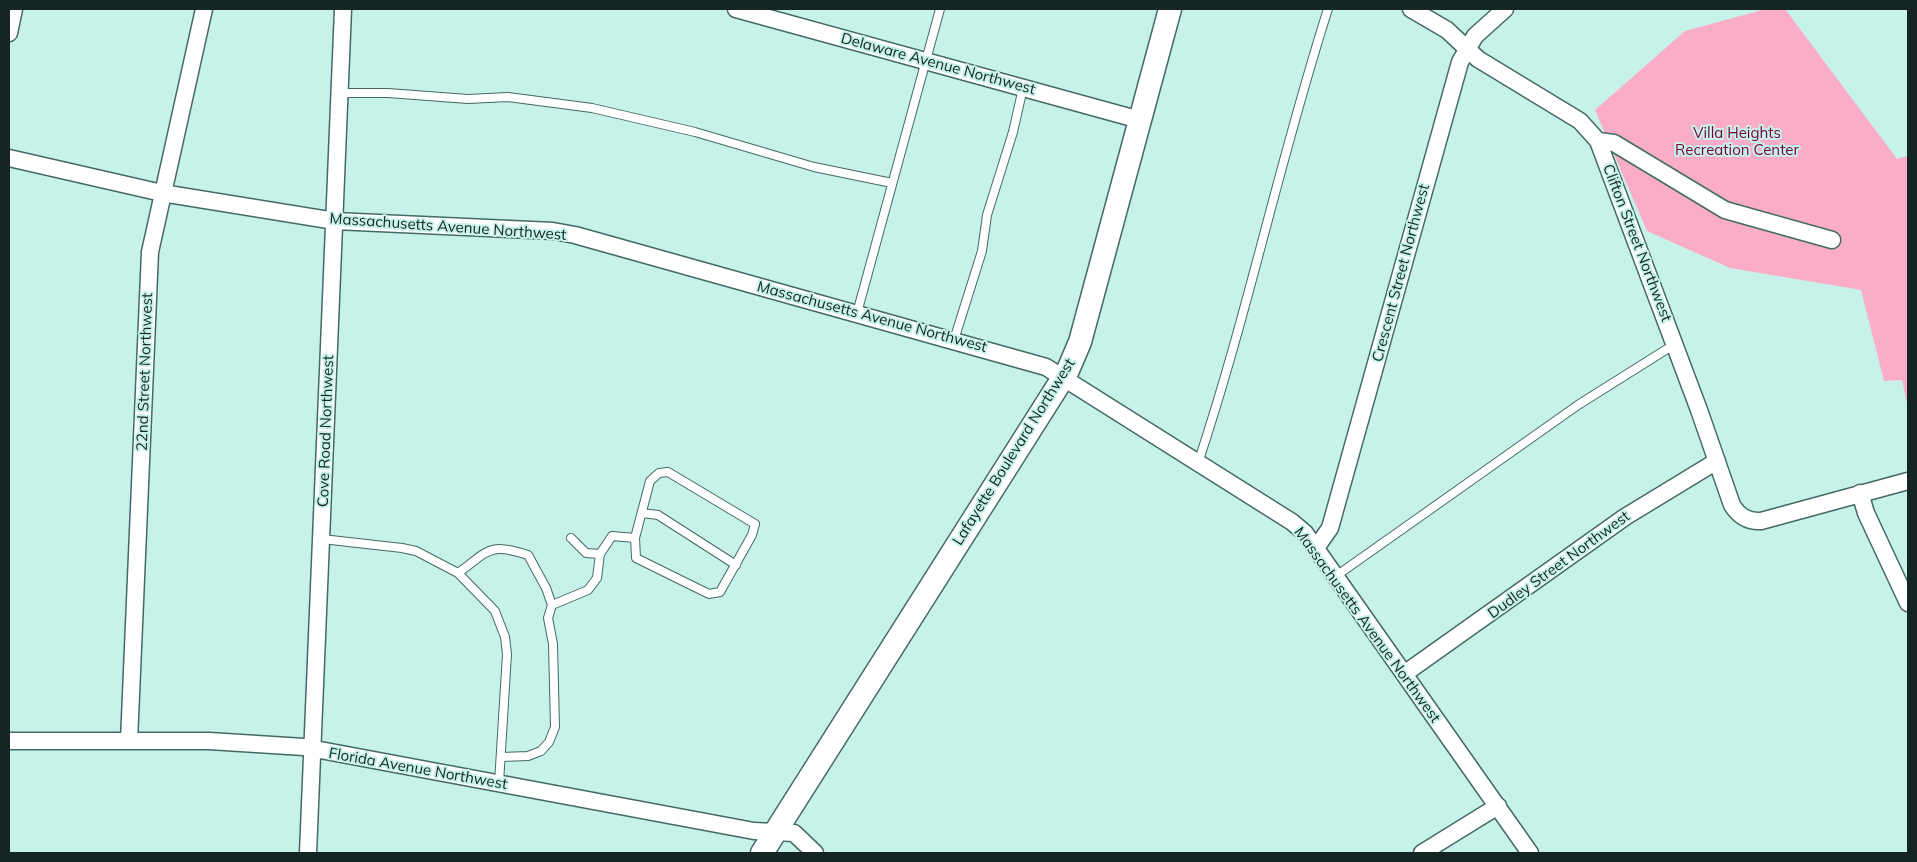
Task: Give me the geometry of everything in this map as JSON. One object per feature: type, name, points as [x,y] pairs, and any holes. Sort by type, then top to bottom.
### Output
[{"type":"main road","name":"Lafayette Boulevard Northwest","points":[[762,853],[1064,377],[1080,342],[1170,9]]},
{"type":"street","points":[[9,33],[14,9]]},
{"type":"street","name":"22nd Street Northwest","points":[[129,741],[150,252],[204,9]]},
{"type":"street","name":"Cove Road Northwest","points":[[308,853],[314,750],[343,9]]},
{"type":"street","name":"Delaware Avenue Northwest","points":[[736,9],[1140,120]]},
{"type":"street","name":"Clifton Street Northwest","points":[[1411,9],[1447,30],[1478,59],[1580,121],[1598,141],[1675,344],[1732,505],[1744,518],[1761,521],[1908,481]]},
{"type":"street","name":"Crescent Street Northwest","points":[[1316,548],[1330,528],[1460,62],[1466,48],[1475,36],[1505,9]]},
{"type":"street","points":[[1598,141],[1614,143],[1725,210],[1832,240]]},
{"type":"street","name":"Massachusetts Avenue Northwest","points":[[9,158],[162,193],[335,221],[553,231],[575,234],[1027,360],[1064,377],[1292,522],[1305,534],[1530,853]]},
{"type":"street","name":"Dudley Street Northwest","points":[[1404,674],[1625,517],[1717,461]]},
{"type":"street","points":[[1860,493],[1866,512],[1908,603]]},
{"type":"street","name":"Florida Avenue Northwest","points":[[9,741],[250,743],[314,750],[744,829],[794,833],[815,853]]},
{"type":"street","points":[[1422,853],[1498,806]]},
{"type":"lane","points":[[857,313],[940,9]]},
{"type":"lane","points":[[1198,462],[1219,399],[1304,85],[1328,9]]},
{"type":"lane","points":[[954,340],[982,251],[987,215],[1013,132],[1023,88]]},
{"type":"lane","points":[[340,93],[388,93],[468,99],[508,97],[592,108],[695,132],[814,167],[892,183]]},
{"type":"lane","points":[[1336,576],[1578,405],[1675,344]]},
{"type":"lane","points":[[668,472],[755,524],[736,565],[720,592],[709,594],[636,558],[635,538],[642,513],[650,481],[659,473],[668,472]]},
{"type":"lane","points":[[642,513],[658,515],[736,565]]},
{"type":"lane","points":[[552,605],[588,590],[597,578],[600,554],[612,536],[635,538]]},
{"type":"lane","points":[[571,538],[586,552],[600,554]]},
{"type":"lane","points":[[322,539],[416,551],[458,572],[495,611],[505,637],[507,654],[499,783]]},
{"type":"lane","points":[[458,572],[487,550],[508,548],[528,555],[546,588],[552,605],[548,618],[553,644],[555,727],[549,742],[541,751],[528,756],[500,758]]},
{"type":"green space","name":"Villa Heights Recreation Center","points":[[1766,9],[1785,9],[1897,159],[1908,156],[1908,408],[1902,380],[1884,381],[1861,290],[1730,268],[1647,231],[1595,110],[1685,31]]}]
